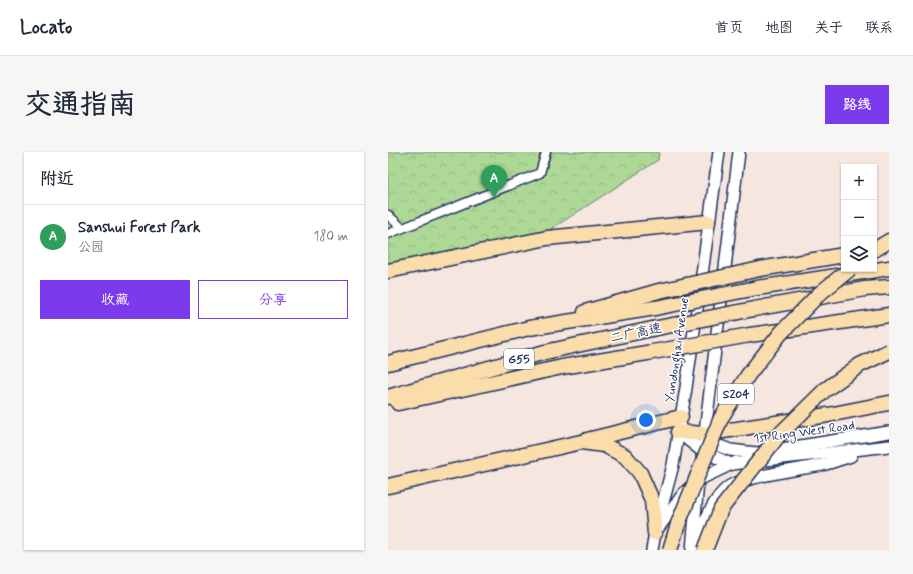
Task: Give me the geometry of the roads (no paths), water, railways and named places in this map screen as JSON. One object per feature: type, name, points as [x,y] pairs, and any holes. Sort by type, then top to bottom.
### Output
[{"type":"highway","points":[[388,271],[547,238],[708,222]]},
{"type":"highway","points":[[877,249],[889,241]]},
{"type":"highway","points":[[877,251],[889,250]]},
{"type":"highway","points":[[529,328],[659,291],[760,269],[841,256]]},
{"type":"highway","name":"二广高速","points":[[388,363],[529,328],[655,308],[757,288],[889,268]]},
{"type":"highway","name":"S204","points":[[670,550],[678,524],[721,418],[748,375],[782,333],[819,294],[846,272]]},
{"type":"highway","name":"二广高速","points":[[388,397],[545,352],[754,309],[865,289],[889,287]]},
{"type":"highway","points":[[388,406],[562,367],[750,335],[889,315]]},
{"type":"highway","points":[[705,550],[721,509],[779,436],[825,390],[860,365],[889,351]]},
{"type":"highway","points":[[678,432],[704,434],[828,415],[889,403]]},
{"type":"highway","points":[[388,486],[581,442],[681,417]]},
{"type":"highway","points":[[581,442],[604,445],[625,456],[640,473],[652,500],[656,533]]},
{"type":"main road","name":"Yundonghai Avenue","points":[[652,550],[673,465],[719,152]]},
{"type":"main road","points":[[692,550],[698,480],[739,152]]},
{"type":"main road","points":[[678,432],[702,451],[731,464],[889,446]]},
{"type":"main road","name":"1st Ring West Road","points":[[704,434],[717,445],[730,450],[756,453],[889,432]]},
{"type":"main road","points":[[692,550],[714,503],[721,493],[733,484],[774,474],[824,465],[870,449]]},
{"type":"main road","points":[[656,533],[684,493],[698,480],[756,453]]},
{"type":"street","points":[[388,234],[540,173],[546,152]]},
{"type":"street","points":[[388,215],[402,228]]},
{"type":"place","name":"Sanshui Forest Park","points":[[494,198]]}]
